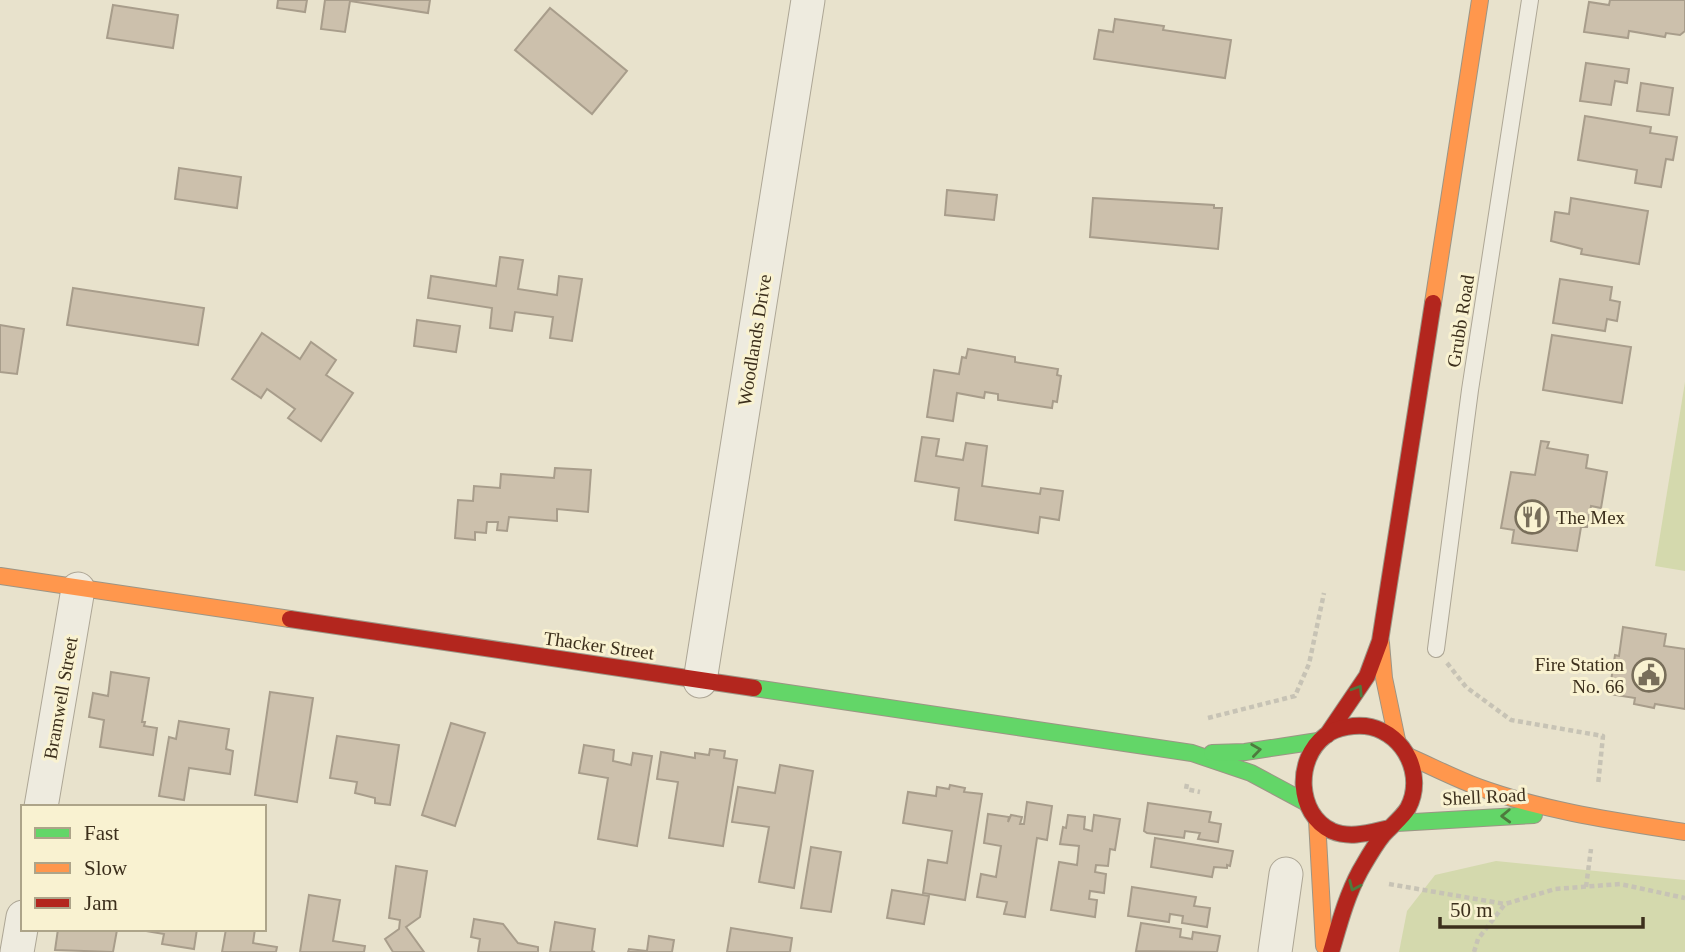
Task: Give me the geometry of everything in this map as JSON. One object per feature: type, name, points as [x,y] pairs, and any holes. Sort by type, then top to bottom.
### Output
[{"type":"main road","name":"Grubb Road","points":[[1322,738],[1367,676],[1380,640],[1480,0]]},
{"type":"main road","name":"Thacker Street","points":[[0,576],[1192,753],[1265,778],[1305,802]]},
{"type":"main road","name":"Grubb Road","points":[[1380,640],[1396,740]]},
{"type":"main road","points":[[1331,952],[1356,879],[1371,852],[1393,826],[1408,808],[1414,791],[1414,773],[1408,756],[1396,740],[1381,730],[1362,725],[1344,727],[1322,738],[1309,754],[1303,769],[1305,802],[1317,820],[1333,832],[1352,837],[1371,836],[1393,826]]},
{"type":"main road","name":"Thacker Street","points":[[1192,753],[1245,752],[1322,738]]},
{"type":"main road","name":"Shell Road","points":[[1408,756],[1479,787],[1574,815]]},
{"type":"main road","name":"Shell Road","points":[[1393,826],[1506,815],[1574,815],[1685,832]]},
{"type":"main road","points":[[1317,820],[1324,952]]},
{"type":"street","name":"Woodlands Drive","points":[[700,681],[808,0]]},
{"type":"street","name":"Bramwell Street","points":[[41,805],[78,589]]},
{"type":"street","points":[[1275,952],[1286,874]]},
{"type":"street","points":[[17,952],[21,929]]},
{"type":"lane","name":"Grubb Road","points":[[1436,649],[1470,390],[1530,0]]},
{"type":"path","points":[[1436,649],[1466,687],[1511,720],[1604,736],[1586,887]]},
{"type":"path","points":[[1356,879],[1505,904],[1555,889],[1620,884],[1685,898]]},
{"type":"path","points":[[1474,952],[1478,939],[1505,904]]},
{"type":"green space","points":[[1685,382],[1685,571],[1655,566]]},
{"type":"green space","points":[[1496,861],[1685,880],[1685,952],[1399,952],[1407,911],[1435,875]]},
{"type":"building","points":[[278,0],[307,0],[305,12],[277,8]]},
{"type":"building","points":[[325,0],[430,0],[428,13],[350,1],[345,32],[321,29]]},
{"type":"building","points":[[1610,0],[1685,0],[1685,31],[1680,35],[1666,33],[1665,37],[1629,31],[1628,38],[1584,32],[1589,2],[1609,5]]},
{"type":"building","points":[[113,5],[178,15],[173,48],[107,38]]},
{"type":"building","points":[[550,8],[627,71],[592,114],[515,50]]},
{"type":"building","points":[[1115,19],[1164,26],[1163,30],[1231,40],[1225,78],[1094,59],[1099,30],[1113,32]]},
{"type":"building","points":[[1586,63],[1629,69],[1627,83],[1615,81],[1611,105],[1580,101]]},
{"type":"building","points":[[1641,83],[1673,88],[1669,115],[1637,111]]},
{"type":"building","points":[[1585,116],[1651,127],[1650,133],[1677,137],[1673,160],[1666,159],[1661,187],[1635,183],[1637,170],[1578,160]]},
{"type":"building","points":[[179,168],[241,177],[237,208],[175,199]]},
{"type":"building","points":[[947,190],[997,195],[994,220],[945,215]]},
{"type":"building","points":[[1093,198],[1214,205],[1214,208],[1222,208],[1218,249],[1090,237]]},
{"type":"building","points":[[1571,198],[1648,211],[1639,264],[1581,254],[1582,249],[1551,241],[1555,212],[1569,214]]},
{"type":"building","points":[[500,257],[523,260],[518,289],[557,295],[559,276],[582,279],[572,341],[550,338],[553,317],[515,312],[512,331],[490,328],[492,308],[428,298],[431,276],[496,286]]},
{"type":"building","points":[[1560,279],[1612,287],[1610,300],[1620,302],[1617,321],[1607,319],[1605,331],[1553,323]]},
{"type":"building","points":[[73,288],[204,308],[198,345],[67,325]]},
{"type":"building","points":[[417,320],[460,326],[456,352],[414,346]]},
{"type":"building","points":[[0,325],[24,329],[17,374],[0,372]]},
{"type":"building","points":[[262,333],[300,359],[311,342],[336,360],[326,375],[353,393],[321,441],[288,418],[295,409],[267,389],[261,398],[232,379]]},
{"type":"building","points":[[1552,335],[1631,347],[1622,403],[1543,390]]},
{"type":"building","points":[[968,349],[1015,357],[1015,362],[1058,369],[1057,375],[1061,376],[1057,402],[1053,401],[1052,408],[998,400],[998,394],[985,392],[984,398],[957,393],[953,421],[927,417],[934,370],[959,374],[962,357],[966,358]]},
{"type":"building","points":[[922,437],[939,439],[936,456],[963,460],[966,443],[987,446],[982,486],[1040,494],[1041,488],[1063,491],[1059,520],[1040,517],[1038,533],[955,520],[959,488],[915,481]]},
{"type":"building","points":[[1541,441],[1549,442],[1547,448],[1588,455],[1586,468],[1607,472],[1601,508],[1591,506],[1587,527],[1581,527],[1577,551],[1512,543],[1514,530],[1501,528],[1511,472],[1535,475]]},
{"type":"building","points":[[555,468],[591,470],[588,512],[557,509],[557,521],[509,517],[507,531],[497,530],[498,522],[487,522],[486,533],[475,532],[475,540],[455,538],[458,500],[473,501],[474,486],[500,488],[501,474],[554,478]]},
{"type":"building","name":"Fire Station No. 66","points":[[1623,627],[1666,634],[1664,646],[1685,649],[1685,709],[1655,704],[1654,708],[1634,704],[1635,698],[1609,694],[1615,655],[1619,656]]},
{"type":"building","points":[[111,672],[149,678],[142,722],[145,722],[144,726],[157,728],[153,755],[100,747],[104,720],[89,717],[93,693],[108,696]]},
{"type":"building","points":[[270,692],[313,698],[297,802],[255,795]]},
{"type":"building","points":[[179,721],[229,729],[226,749],[233,751],[230,774],[189,768],[184,800],[159,796],[169,737],[176,739]]},
{"type":"building","points":[[451,723],[485,733],[455,826],[422,815]]},
{"type":"building","points":[[337,736],[399,745],[390,805],[375,803],[375,798],[355,793],[357,782],[330,778]]},
{"type":"building","points":[[584,745],[614,750],[613,761],[631,765],[633,753],[652,756],[637,846],[598,839],[608,778],[579,773]]},
{"type":"building","points":[[710,749],[725,751],[724,758],[737,760],[723,846],[669,838],[678,782],[657,779],[661,752],[695,758],[695,753],[709,755]]},
{"type":"building","points":[[780,765],[813,771],[794,888],[759,882],[769,827],[732,822],[738,787],[775,793]]},
{"type":"building","points":[[950,785],[965,788],[964,792],[982,794],[965,900],[923,893],[928,860],[947,863],[952,831],[903,823],[908,792],[936,796],[937,787],[949,789]]},
{"type":"building","points":[[1027,802],[1052,806],[1047,840],[1037,838],[1025,917],[1004,914],[1007,902],[977,897],[981,874],[996,877],[1001,846],[984,843],[988,814],[1009,817],[1008,822],[1011,815],[1022,817],[1020,824],[1024,824]]},
{"type":"building","points":[[1148,803],[1211,812],[1209,822],[1221,824],[1218,842],[1198,839],[1200,833],[1185,831],[1184,838],[1147,833],[1144,831]]},
{"type":"building","points":[[1068,815],[1085,817],[1084,829],[1092,831],[1094,815],[1120,819],[1115,850],[1110,849],[1108,866],[1096,865],[1095,872],[1106,874],[1104,893],[1090,891],[1089,899],[1097,900],[1095,917],[1051,910],[1059,862],[1077,865],[1079,846],[1060,844]]},
{"type":"building","points":[[1155,838],[1233,851],[1230,866],[1214,867],[1212,877],[1151,867]]},
{"type":"building","points":[[811,847],[841,852],[831,912],[801,908]]},
{"type":"building","points":[[396,866],[427,871],[420,917],[406,927],[424,952],[393,952],[385,939],[399,929],[400,920],[389,918]]},
{"type":"building","points":[[1132,887],[1196,897],[1194,906],[1210,908],[1207,927],[1182,923],[1183,916],[1170,914],[1169,922],[1128,916]]},
{"type":"building","points":[[892,890],[929,896],[924,924],[887,918]]},
{"type":"building","points":[[309,895],[340,900],[333,941],[365,946],[364,952],[300,952]]},
{"type":"building","points":[[474,919],[503,924],[518,943],[538,947],[538,952],[478,952],[480,939],[471,937]]},
{"type":"building","points":[[555,922],[595,929],[592,951],[595,952],[550,952]]},
{"type":"building","points":[[1141,923],[1181,929],[1180,937],[1192,939],[1193,932],[1220,936],[1217,952],[1136,951]]},
{"type":"building","points":[[731,928],[792,938],[790,952],[727,952]]},
{"type":"building","points":[[58,931],[117,931],[113,952],[55,950]]},
{"type":"building","points":[[146,931],[197,931],[194,949],[162,944],[164,934]]},
{"type":"building","points":[[226,931],[255,931],[253,943],[277,947],[276,952],[222,952]]},
{"type":"building","points":[[649,936],[674,940],[672,952],[628,952],[629,949],[647,951]]},
{"type":"traffic: fast","points":[[754,688],[1192,753],[1251,773],[1305,802]]},
{"type":"traffic: fast","points":[[1212,753],[1245,752],[1318,741]]},
{"type":"traffic: fast","points":[[1397,823],[1534,815]]},
{"type":"traffic: slow","points":[[1433,303],[1480,0]]},
{"type":"traffic: slow","points":[[0,576],[290,619]]},
{"type":"traffic: slow","points":[[1381,643],[1384,678],[1397,740]]},
{"type":"traffic: slow","points":[[1408,756],[1478,787],[1528,803],[1685,832]]},
{"type":"traffic: slow","points":[[1317,820],[1324,946]]},
{"type":"traffic: jam","points":[[1327,735],[1367,676],[1380,641],[1433,303]]},
{"type":"traffic: jam","points":[[290,619],[754,688]]},
{"type":"traffic: jam","points":[[1331,952],[1355,881],[1380,839],[1403,815],[1408,808],[1414,783],[1409,758],[1394,739],[1383,731],[1371,727],[1347,727],[1325,736],[1308,758],[1305,772],[1306,800],[1311,812],[1320,823],[1339,833],[1361,834],[1390,828]]},
{"type":"place","name":"The Mex","points":[[1532,517]]},
{"type":"place","name":"Fire Station No. 66","points":[[1649,675]]}]
